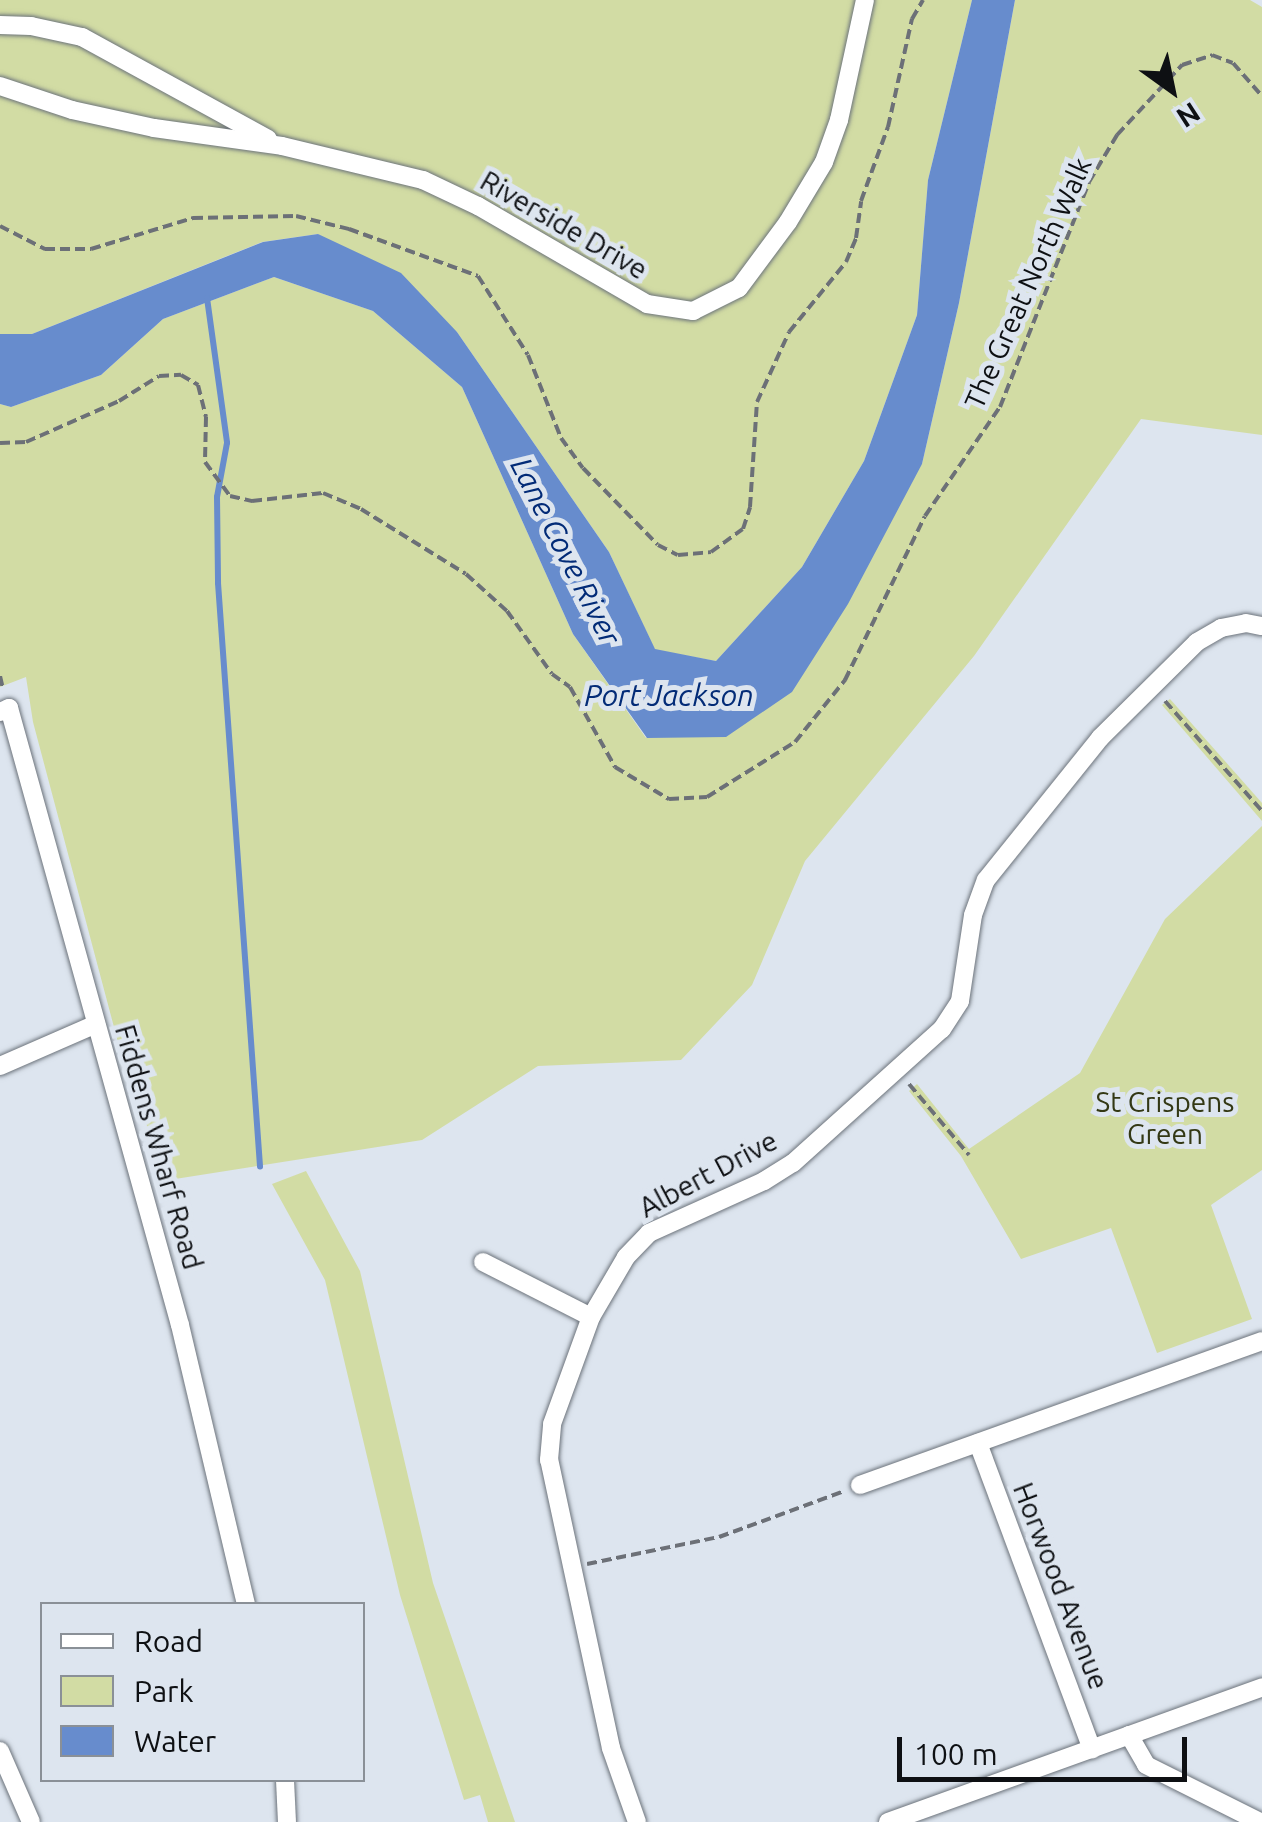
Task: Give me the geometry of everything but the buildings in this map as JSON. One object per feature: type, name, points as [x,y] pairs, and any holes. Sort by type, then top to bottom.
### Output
[{"type":"street","name":"Riverside Drive","points":[[0,86],[72,110],[154,128],[282,146],[438,186],[647,304],[693,311],[739,288],[788,222],[824,162],[840,120],[864,0]]},
{"type":"street","name":"Riverside Drive","points":[[0,25],[30,26],[82,38],[282,146]]},
{"type":"street","name":"Albert Drive","points":[[637,1822],[610,1748],[550,1460],[552,1424],[591,1317],[626,1257],[649,1232],[764,1181],[793,1162],[942,1028],[960,1000],[973,915],[986,880],[1100,738],[1196,642],[1221,628],[1246,623],[1262,626]]},
{"type":"street","name":"Fiddens Wharf Road","points":[[4,710],[180,1325],[246,1602]]},
{"type":"street","points":[[0,1066],[96,1024]]},
{"type":"street","points":[[483,1262],[591,1317]]},
{"type":"street","points":[[860,1485],[1262,1341]]},
{"type":"street","name":"Horwood Avenue","points":[[978,1444],[1092,1748]]},
{"type":"street","points":[[888,1822],[1262,1687]]},
{"type":"street","points":[[1129,1735],[1146,1766],[1260,1822]]},
{"type":"street","points":[[0,1751],[30,1822]]},
{"type":"street","points":[[285,1782],[287,1822]]},
{"type":"path","points":[[0,226],[45,249],[90,249],[194,218],[296,216],[349,229],[478,276],[528,355],[561,438],[641,529],[678,554],[710,552],[742,529],[750,507],[758,402],[789,332],[846,262],[856,238],[864,190],[888,127],[912,19],[923,0]]},
{"type":"path","name":"The Great North Walk","points":[[0,442],[26,442],[119,401],[159,376],[181,375],[198,385],[206,417],[205,462],[230,496],[252,501],[323,493],[360,509],[466,574],[507,611],[552,674],[570,687],[615,767],[668,799],[707,797],[795,742],[845,680],[925,516],[1000,407],[1089,182],[1118,135],[1182,65],[1212,55],[1233,64],[1262,96]]},
{"type":"path","points":[[1152,686],[1262,811]]},
{"type":"path","points":[[896,1069],[970,1155]]},
{"type":"path","points":[[572,1568],[719,1538],[860,1485]]},
{"type":"green space","points":[[0,0],[972,0],[928,180],[917,315],[864,461],[802,567],[716,661],[655,650],[609,552],[457,332],[318,234],[262,242],[32,334],[0,334]]},
{"type":"green space","points":[[1015,0],[1250,0],[1262,7],[1262,435],[1141,419],[974,656],[805,861],[752,985],[681,1060],[538,1066],[422,1140],[156,1182],[150,1134],[123,1061],[33,722],[26,677],[0,687],[0,404],[11,407],[101,375],[163,319],[274,277],[373,311],[462,387],[573,634],[646,738],[922,464],[959,303]]},
{"type":"green space","points":[[1170,699],[1262,803],[1262,821],[1162,705]]},
{"type":"green space","name":"St Crispens Green","points":[[1262,826],[1262,1170],[1211,1205],[1252,1319],[1157,1353],[1111,1228],[1021,1259],[961,1156],[909,1091],[917,1084],[969,1149],[1080,1073],[1165,919]]},
{"type":"green space","points":[[306,1171],[360,1271],[433,1583],[515,1822],[488,1822],[480,1795],[464,1800],[400,1595],[325,1280],[272,1184]]},
{"type":"water","name":"Port Jackson","points":[[972,0],[1015,0],[959,303],[922,464],[848,604],[792,692],[726,737],[647,738],[573,634],[462,387],[373,311],[274,277],[163,319],[101,375],[11,407],[0,404],[0,334],[32,334],[263,242],[318,234],[401,273],[457,332],[609,552],[655,649],[716,661],[802,567],[864,461],[917,315],[928,180]]},
{"type":"waterway","points":[[207,298],[227,443],[217,497],[218,583],[260,1166]]},
{"type":"water label","name":"Lane Cove River","points":[[566,551]]}]
